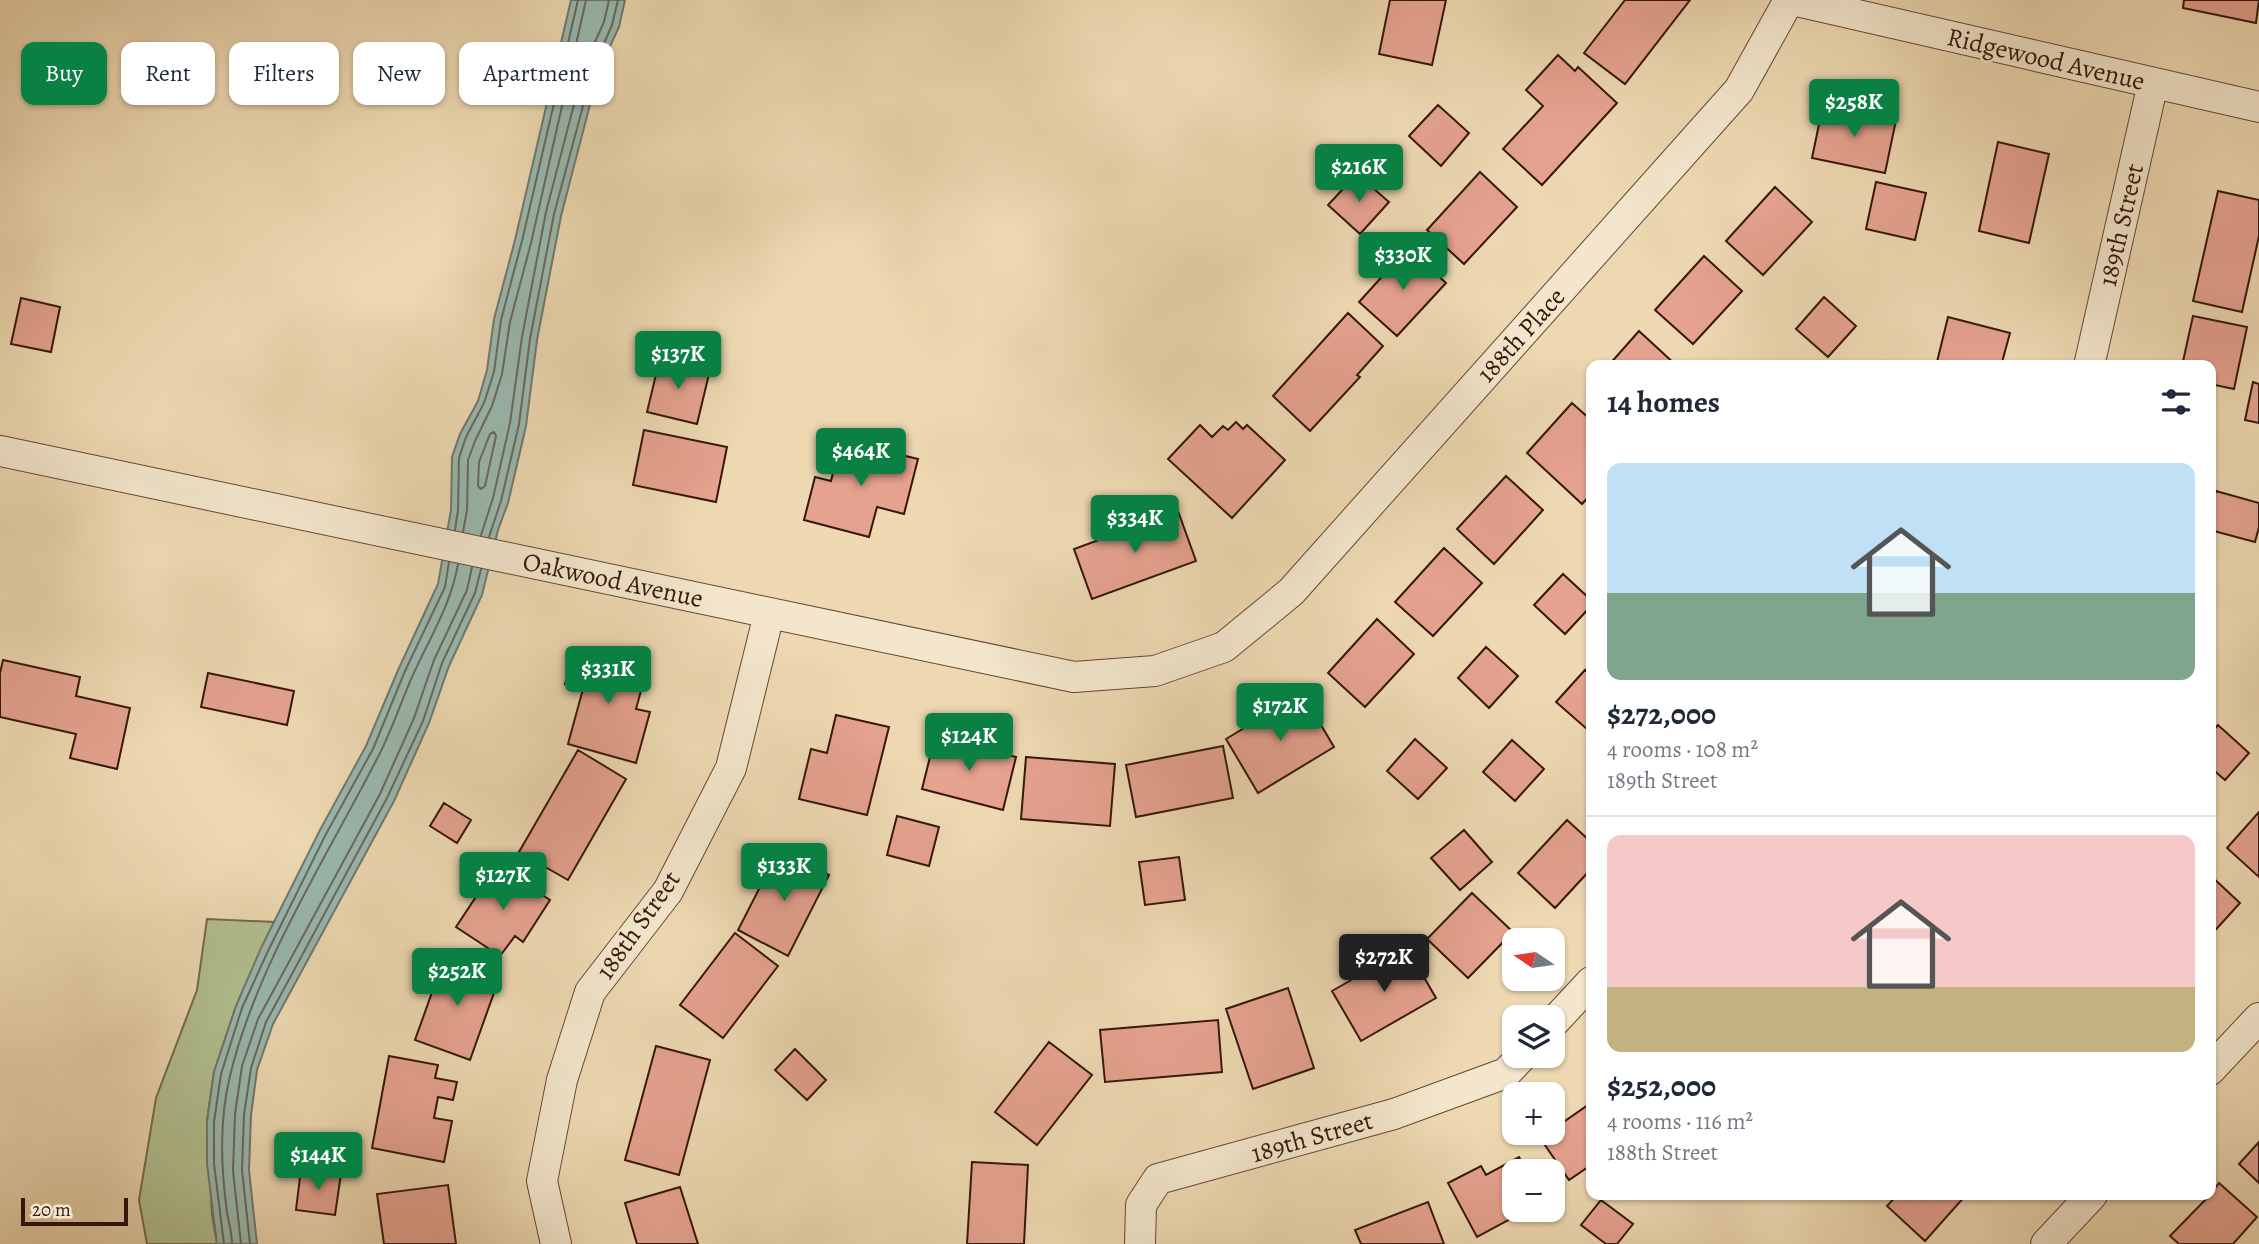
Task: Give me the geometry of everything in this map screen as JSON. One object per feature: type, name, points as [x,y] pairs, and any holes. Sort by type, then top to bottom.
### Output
[{"type":"street","name":"Ridgewood Avenue","points":[[1791,0],[2259,107]]},
{"type":"street","name":"188th Place","points":[[1224,647],[1291,592],[1739,90],[1791,0]]},
{"type":"street","name":"189th Street","points":[[2090,360],[2153,83]]},
{"type":"street","name":"Oakwood Avenue","points":[[0,451],[1074,677],[1155,671],[1224,647]]},
{"type":"street","name":"188th Street","points":[[556,1244],[542,1181],[562,1080],[590,992],[668,891],[731,768],[769,614]]},
{"type":"street","points":[[1565,1010],[1586,987]]},
{"type":"street","points":[[2216,1064],[2259,1018]]},
{"type":"street","name":"189th Street","points":[[1140,1244],[1141,1205],[1158,1179],[1394,1114],[1506,1073],[1511,1068]]},
{"type":"street","points":[[2046,1244],[2087,1200]]},
{"type":"green space","points":[[207,919],[274,922],[236,1006],[214,1072],[207,1121],[212,1215],[217,1244],[147,1244],[139,1200],[156,1098],[197,990]]},
{"type":"water","points":[[571,0],[625,0],[619,27],[612,42],[561,42]]},
{"type":"water","points":[[546,105],[590,105],[561,216],[537,340],[526,426],[482,595],[449,666],[429,723],[394,801],[273,1024],[257,1070],[251,1115],[249,1170],[257,1244],[217,1244],[207,1164],[207,1121],[214,1072],[236,1006],[261,948],[366,746],[438,584],[451,510],[452,457],[460,434],[478,401],[487,370],[494,319]]},
{"type":"building","points":[[1390,0],[1446,0],[1432,65],[1379,54]]},
{"type":"building","points":[[1625,0],[1690,0],[1625,84],[1584,53]]},
{"type":"building","points":[[2184,0],[2259,0],[2256,23],[2183,8]]},
{"type":"building","points":[[1558,55],[1575,71],[1578,67],[1617,103],[1542,185],[1503,149],[1543,106],[1526,90]]},
{"type":"building","points":[[1438,105],[1469,133],[1441,166],[1409,136]]},
{"type":"building","points":[[1823,105],[1896,120],[1885,173],[1812,158]]},
{"type":"building","points":[[1998,142],[2049,154],[2029,243],[1979,231]]},
{"type":"building","points":[[1480,172],[1517,207],[1464,264],[1427,230]]},
{"type":"building","points":[[1357,174],[1389,202],[1360,234],[1328,205]]},
{"type":"building","points":[[1876,182],[1926,193],[1915,240],[1866,229]]},
{"type":"building","points":[[1775,187],[1812,222],[1763,275],[1726,241]]},
{"type":"building","points":[[2218,191],[2259,200],[2259,236],[2242,312],[2193,301]]},
{"type":"building","points":[[1408,248],[1446,283],[1397,336],[1359,302]]},
{"type":"building","points":[[1704,256],[1742,291],[1693,344],[1655,310]]},
{"type":"building","points":[[1824,297],[1856,326],[1828,357],[1796,329]]},
{"type":"building","points":[[21,298],[60,307],[51,352],[11,344]]},
{"type":"building","points":[[1348,313],[1383,346],[1357,375],[1360,377],[1310,431],[1273,396]]},
{"type":"building","points":[[2193,316],[2247,327],[2234,389],[2216,385],[2216,360],[2183,360]]},
{"type":"building","points":[[1948,317],[2010,333],[2003,360],[1937,360]]},
{"type":"building","points":[[1639,331],[1670,360],[1613,360]]},
{"type":"building","points":[[660,358],[710,370],[697,424],[647,412]]},
{"type":"building","points":[[2253,382],[2259,384],[2259,423],[2245,420]]},
{"type":"building","points":[[1572,403],[1586,416],[1586,500],[1582,504],[1527,453]]},
{"type":"building","points":[[1236,422],[1243,429],[1247,425],[1285,460],[1232,518],[1168,459],[1200,425],[1212,437],[1223,426],[1228,430]]},
{"type":"building","points":[[644,430],[727,447],[716,502],[633,485]]},
{"type":"building","points":[[841,440],[918,459],[904,514],[877,507],[869,537],[804,520],[815,477],[831,481]]},
{"type":"building","points":[[1506,476],[1543,510],[1494,564],[1457,529]]},
{"type":"building","points":[[2216,491],[2259,503],[2259,527],[2255,542],[2216,532]]},
{"type":"building","points":[[1178,511],[1196,561],[1092,599],[1074,549]]},
{"type":"building","points":[[1444,548],[1482,583],[1433,636],[1395,602]]},
{"type":"building","points":[[1563,574],[1586,595],[1586,611],[1565,634],[1534,605]]},
{"type":"building","points":[[1377,619],[1414,654],[1365,707],[1328,673]]},
{"type":"building","points":[[1486,647],[1518,676],[1489,708],[1458,678]]},
{"type":"building","points":[[574,649],[647,669],[636,709],[650,712],[636,763],[568,744],[583,689],[565,684]]},
{"type":"building","points":[[3,660],[80,677],[76,696],[130,708],[117,769],[70,758],[76,734],[0,717],[0,673]]},
{"type":"building","points":[[1585,670],[1586,671],[1586,728],[1556,702]]},
{"type":"building","points":[[208,673],[294,691],[287,725],[201,707]]},
{"type":"building","points":[[1302,693],[1334,747],[1258,793],[1226,739]]},
{"type":"building","points":[[836,715],[889,727],[867,815],[799,799],[811,749],[827,753]]},
{"type":"building","points":[[2218,725],[2249,753],[2225,780],[2216,772]]},
{"type":"building","points":[[935,737],[1016,757],[1003,810],[922,789]]},
{"type":"building","points":[[1415,739],[1447,768],[1418,799],[1387,771]]},
{"type":"building","points":[[1512,740],[1544,769],[1515,801],[1483,772]]},
{"type":"building","points":[[1223,746],[1233,798],[1136,817],[1126,765]]},
{"type":"building","points":[[578,750],[626,779],[568,880],[519,852]]},
{"type":"building","points":[[1026,757],[1115,764],[1110,826],[1021,819]]},
{"type":"building","points":[[444,803],[471,820],[457,843],[430,826]]},
{"type":"building","points":[[2259,812],[2259,877],[2227,848]]},
{"type":"building","points":[[897,816],[939,827],[929,866],[887,855]]},
{"type":"building","points":[[1567,820],[1586,837],[1586,874],[1555,908],[1518,873]]},
{"type":"building","points":[[1464,830],[1492,862],[1460,890],[1431,858]]},
{"type":"building","points":[[779,850],[829,875],[788,956],[738,930]]},
{"type":"building","points":[[1179,857],[1185,900],[1145,905],[1139,862]]},
{"type":"building","points":[[497,865],[550,900],[523,942],[515,936],[500,956],[456,927]]},
{"type":"building","points":[[2216,881],[2240,903],[2216,929]]},
{"type":"building","points":[[1472,893],[1509,928],[1502,928],[1502,943],[1468,978],[1427,939]]},
{"type":"building","points":[[735,933],[778,966],[723,1038],[680,1005]]},
{"type":"building","points":[[1407,948],[1436,998],[1361,1041],[1332,991]]},
{"type":"building","points":[[445,956],[500,976],[470,1060],[415,1040]]},
{"type":"building","points":[[1288,988],[1314,1068],[1253,1089],[1226,1009]]},
{"type":"building","points":[[1218,1020],[1222,1072],[1105,1082],[1100,1030]]},
{"type":"building","points":[[1049,1042],[1092,1075],[1037,1145],[995,1112]]},
{"type":"building","points":[[656,1046],[710,1060],[679,1175],[625,1160]]},
{"type":"building","points":[[795,1049],[826,1080],[807,1100],[775,1070]]},
{"type":"building","points":[[389,1056],[438,1065],[435,1078],[457,1082],[453,1100],[438,1097],[434,1118],[452,1121],[444,1162],[372,1148]]},
{"type":"building","points":[[1586,1106],[1586,1168],[1569,1180],[1565,1174],[1565,1159],[1554,1159],[1545,1145],[1565,1145],[1565,1121]]},
{"type":"building","points":[[2259,1142],[2259,1183],[2239,1164]]},
{"type":"building","points":[[972,1162],[1028,1165],[1024,1244],[967,1244]]},
{"type":"building","points":[[1481,1166],[1486,1175],[1502,1166],[1502,1222],[1505,1222],[1477,1237],[1448,1183]]},
{"type":"building","points":[[301,1169],[341,1174],[335,1215],[296,1210]]},
{"type":"building","points":[[2219,1183],[2257,1217],[2233,1244],[2179,1244],[2170,1236],[2205,1200],[2216,1200],[2216,1187]]},
{"type":"building","points":[[448,1185],[456,1244],[384,1244],[377,1194]]},
{"type":"building","points":[[680,1187],[698,1244],[637,1244],[625,1203]]},
{"type":"building","points":[[1601,1200],[1633,1224],[1617,1244],[1606,1244],[1581,1225]]},
{"type":"building","points":[[1892,1200],[1962,1200],[1925,1241],[1887,1206]]},
{"type":"building","points":[[1428,1202],[1444,1244],[1361,1244],[1355,1230]]}]
